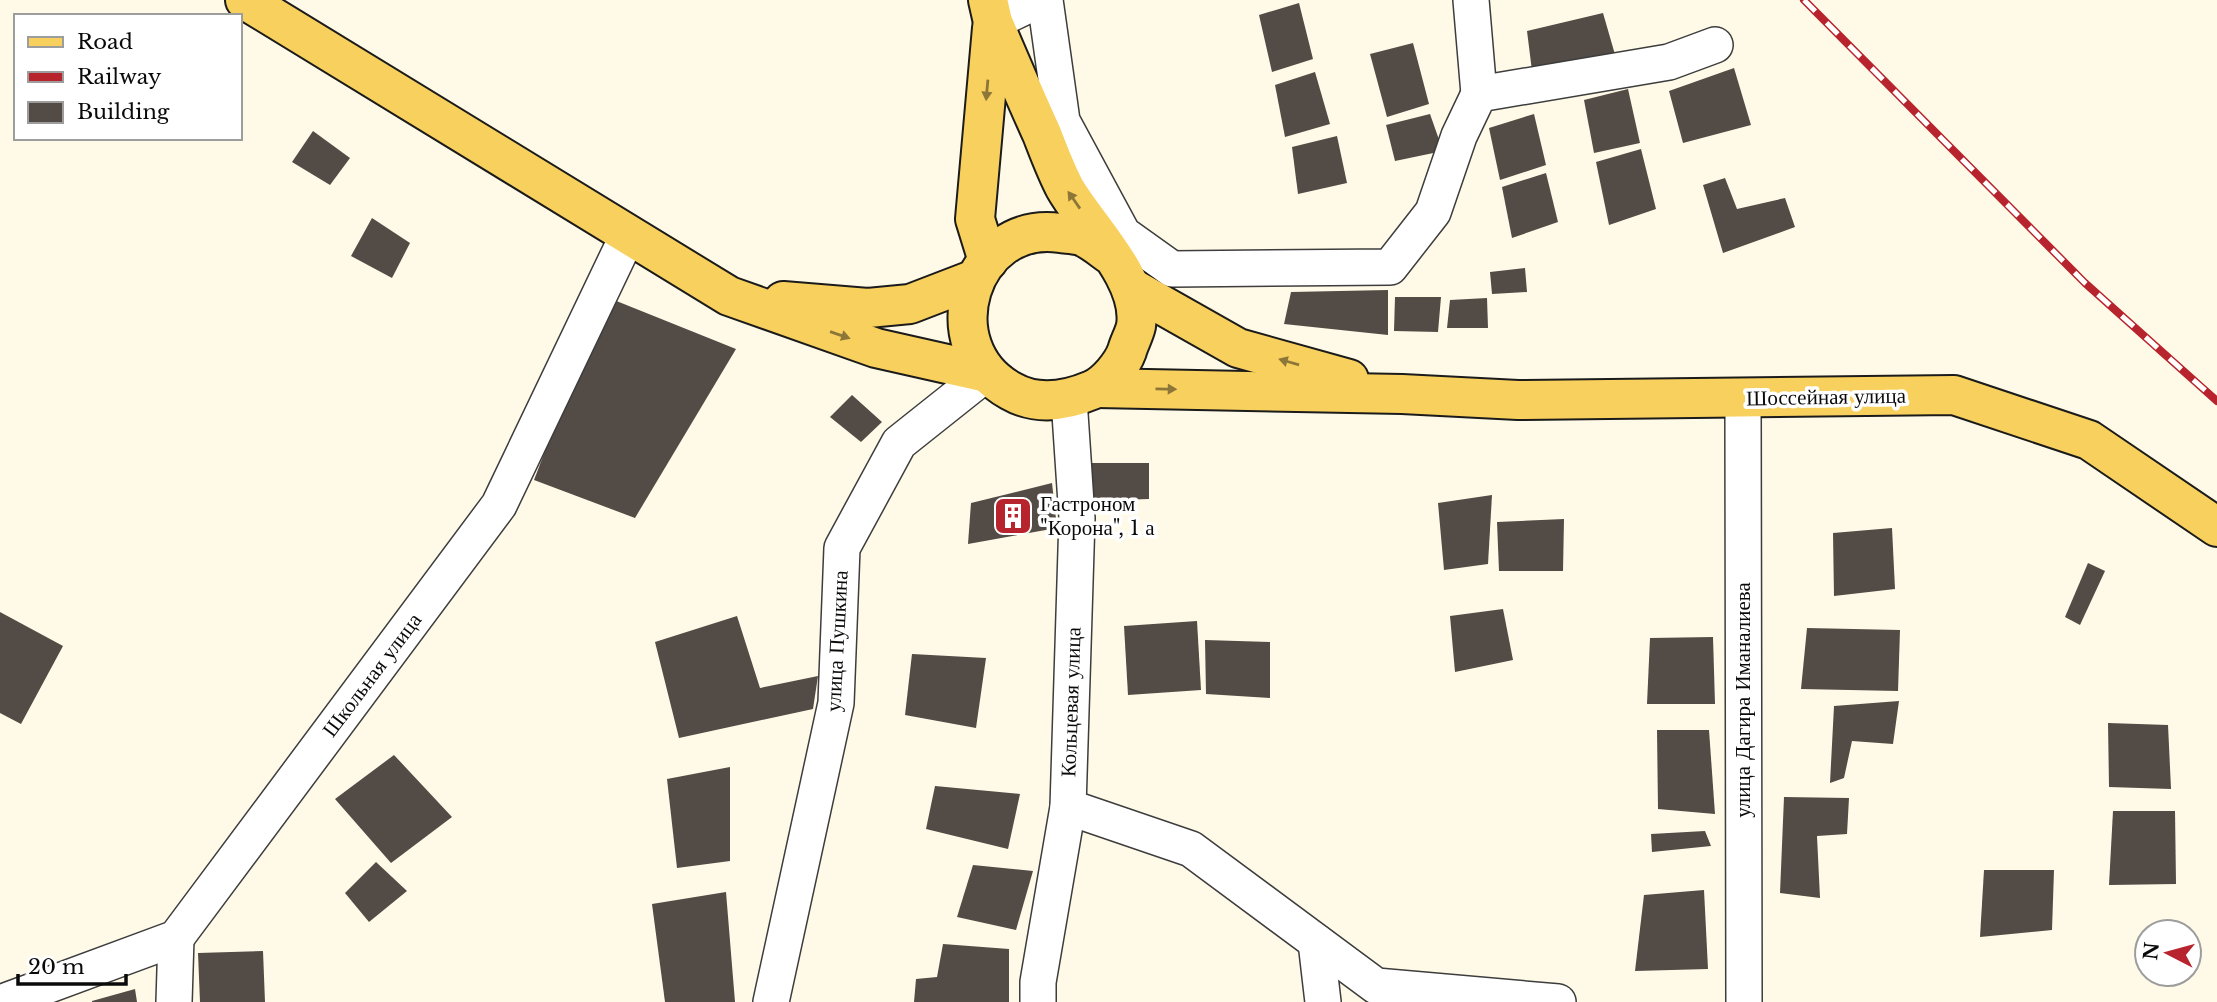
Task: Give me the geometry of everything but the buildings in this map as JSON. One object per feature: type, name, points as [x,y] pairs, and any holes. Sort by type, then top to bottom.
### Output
[{"type":"main road","points":[[245,0],[729,296],[876,348],[987,373]]},
{"type":"main road","points":[[990,11],[1065,187],[1132,288],[1136,326],[1123,361],[1083,393]]},
{"type":"main road","points":[[981,270],[975,219],[990,11]]},
{"type":"main road","points":[[1112,256],[1081,236],[1044,231],[1009,242],[981,270],[969,293],[966,321],[972,348],[987,373],[1011,391],[1039,400],[1083,393],[1402,394]]},
{"type":"main road","points":[[729,296],[868,308],[910,304],[981,270]]},
{"type":"main road","points":[[1132,288],[1238,348],[1402,394]]},
{"type":"main road","name":"Шоссейная улица","points":[[1402,394],[1518,400],[1954,395],[2090,440],[2217,527]]},
{"type":"street","points":[[990,11],[1039,0]]},
{"type":"street","points":[[1045,0],[1062,121],[1123,234],[1172,269],[1390,268],[1433,212],[1459,136],[1479,94],[1471,0]]},
{"type":"street","points":[[1479,94],[1669,62],[1716,44]]},
{"type":"street","name":"Школьная улица","points":[[176,938],[499,506],[628,235]]},
{"type":"street","name":"улица Пушкина","points":[[771,1002],[836,703],[842,548],[899,443],[987,373]]},
{"type":"street","name":"Кольцевая улица","points":[[1038,1002],[1038,982],[1068,807],[1083,393]]},
{"type":"street","name":"улица Дагира Иманалиева","points":[[1743,398],[1744,1002]]},
{"type":"street","points":[[1068,807],[1191,849],[1376,986],[1558,1002]]},
{"type":"street","points":[[3,1002],[176,938],[174,1002]]},
{"type":"street","points":[[1316,942],[1323,1002]]},
{"type":"railway","points":[[1804,0],[2085,283],[2217,401]]},
{"type":"place","name":"Гастроном \"Корона\", 1 а","points":[[1013,516]]}]
